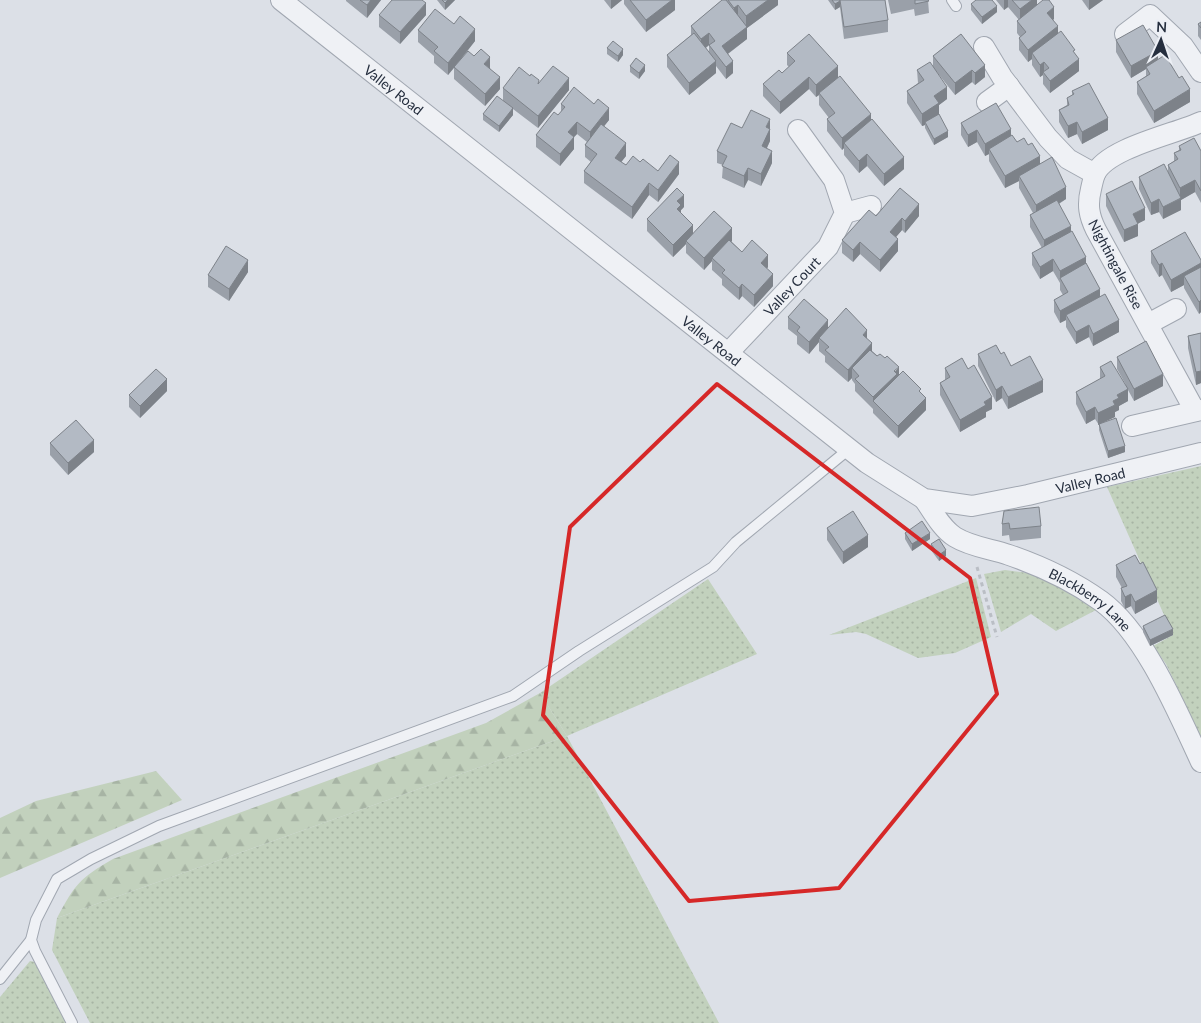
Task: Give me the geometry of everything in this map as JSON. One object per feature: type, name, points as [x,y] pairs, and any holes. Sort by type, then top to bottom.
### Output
[{"type":"street","name":"Valley Road","points":[[281,0],[729,352],[867,463],[924,499],[972,506],[1028,495],[1201,453]]},
{"type":"street","points":[[1125,34],[1150,7],[1184,46],[1201,72]]},
{"type":"street","points":[[984,47],[1009,86],[1048,138],[1068,159],[1095,174],[1108,160],[1128,149],[1201,122]]},
{"type":"street","points":[[987,102],[1009,86]]},
{"type":"street","points":[[798,130],[834,180],[845,212],[871,206]]},
{"type":"street","name":"Nightingale Rise","points":[[1095,174],[1088,204],[1090,217],[1148,324],[1198,410],[1132,426]]},
{"type":"street","name":"Valley Court","points":[[729,352],[828,247],[845,212]]},
{"type":"street","name":"Nightingale Rise","points":[[1148,324],[1176,309]]},
{"type":"street","name":"Blackberry Lane","points":[[924,499],[949,532],[957,539],[1011,555],[1045,569],[1103,603],[1137,640],[1154,668],[1201,762]]},
{"type":"lane","points":[[72,1023],[34,951],[32,940],[36,920],[57,879],[91,859],[159,826],[513,696],[579,651],[713,567],[736,542],[849,449]]},
{"type":"lane","points":[[0,979],[32,940]]},
{"type":"path","points":[[971,544],[997,638]]},
{"type":"highlighted area","points":[[717,384],[970,578],[997,694],[839,888],[689,901],[543,715],[570,527]]},
{"type":"green space","points":[[1201,466],[1201,737],[1166,664],[1153,646],[1173,635],[1107,487]]},
{"type":"green space","points":[[1005,570],[1037,574],[1096,610],[1056,631],[1031,614],[1001,632],[984,574]]},
{"type":"green space","points":[[976,578],[991,637],[955,653],[918,658],[866,634],[856,632],[829,635]]},
{"type":"green space","points":[[708,579],[757,654],[567,736],[540,693]]},
{"type":"green space","points":[[540,693],[567,736],[57,918],[79,883],[113,859],[486,723]]},
{"type":"green space","points":[[567,736],[719,1023],[90,1023],[52,950],[57,918]]},
{"type":"green space","points":[[156,771],[182,800],[0,878],[0,818],[36,801]]},
{"type":"green space","points":[[30,961],[35,962],[40,967],[70,1023],[0,1023],[0,997]]},
{"type":"building","points":[[360,0],[371,0],[367,5]]},
{"type":"building","points":[[392,0],[422,0],[426,3],[400,32],[379,15]]},
{"type":"building","points":[[630,0],[672,0],[646,20]]},
{"type":"building","points":[[722,0],[726,0],[747,27],[722,46],[733,61],[726,67],[709,45],[715,41],[709,33],[701,39],[691,26]]},
{"type":"building","points":[[728,0],[768,0],[746,16],[738,5],[734,8]]},
{"type":"building","points":[[832,0],[840,0],[840,1],[835,4]]},
{"type":"building","points":[[840,0],[885,0],[888,20],[844,27]]},
{"type":"building","points":[[915,0],[928,0],[929,1],[915,4]]},
{"type":"building","points":[[976,0],[992,0],[997,6],[982,17],[971,4]]},
{"type":"building","points":[[1012,0],[1032,0],[1020,9]]},
{"type":"building","points":[[1043,0],[1049,0],[1054,7],[1047,13],[1058,26],[1028,50],[1019,38],[1026,32],[1017,21]]},
{"type":"building","points":[[435,9],[454,24],[460,16],[475,29],[448,63],[434,51],[438,47],[418,30]]},
{"type":"building","points":[[1143,25],[1158,51],[1131,66],[1116,40]]},
{"type":"building","points":[[1061,31],[1075,50],[1073,51],[1079,59],[1050,81],[1043,72],[1049,68],[1044,62],[1040,65],[1032,53]]},
{"type":"building","points":[[694,33],[716,61],[689,83],[667,55]]},
{"type":"building","points":[[809,34],[838,66],[816,85],[809,77],[780,102],[763,84],[779,70],[782,73],[795,61],[787,53]]},
{"type":"building","points":[[961,34],[985,65],[975,73],[972,70],[955,83],[933,56]]},
{"type":"building","points":[[613,41],[623,49],[618,56],[607,48]]},
{"type":"building","points":[[481,49],[490,57],[484,64],[500,77],[485,94],[454,67],[468,51],[474,56]]},
{"type":"building","points":[[1165,55],[1179,78],[1182,76],[1190,89],[1154,111],[1137,82],[1150,74],[1146,67]]},
{"type":"building","points":[[636,58],[645,65],[639,73],[630,66]]},
{"type":"building","points":[[930,62],[947,87],[934,96],[939,103],[922,114],[907,91],[924,80],[917,70]]},
{"type":"building","points":[[553,66],[569,78],[538,116],[503,88],[519,67],[530,76],[531,74],[539,80],[538,84]]},
{"type":"building","points":[[840,76],[871,114],[842,138],[827,119],[835,113],[819,93]]},
{"type":"building","points":[[1089,83],[1108,118],[1082,132],[1077,122],[1068,126],[1059,110],[1069,105],[1067,98],[1074,94],[1072,91]]},
{"type":"building","points":[[574,87],[594,104],[598,99],[609,108],[590,132],[577,122],[568,132],[574,137],[560,154],[536,135],[554,112],[558,115],[565,107],[561,104]]},
{"type":"building","points":[[497,96],[513,108],[499,126],[483,114]]},
{"type":"building","points":[[996,103],[1011,129],[985,144],[977,130],[968,135],[961,123]]},
{"type":"building","points":[[751,110],[770,119],[766,127],[770,129],[762,146],[772,151],[761,174],[748,168],[744,176],[722,166],[727,156],[717,151],[731,123],[742,128]]},
{"type":"building","points":[[939,114],[948,131],[934,139],[925,122]]},
{"type":"building","points":[[872,119],[904,157],[884,174],[867,154],[859,161],[844,143]]},
{"type":"building","points":[[601,124],[626,143],[615,158],[626,165],[633,156],[640,162],[643,159],[658,171],[670,155],[679,162],[658,190],[649,183],[632,207],[584,171],[597,154],[585,145]]},
{"type":"building","points":[[1012,135],[1017,142],[1024,138],[1028,145],[1032,143],[1040,156],[1005,176],[989,149]]},
{"type":"building","points":[[1194,138],[1201,151],[1201,191],[1195,180],[1180,188],[1168,165],[1178,159],[1174,153],[1181,150],[1179,146]]},
{"type":"building","points":[[1052,157],[1066,187],[1036,205],[1019,176]]},
{"type":"building","points":[[1164,164],[1181,198],[1163,207],[1159,199],[1151,203],[1139,177]]},
{"type":"building","points":[[1132,181],[1145,208],[1133,214],[1138,224],[1124,230],[1106,194]]},
{"type":"building","points":[[677,188],[684,195],[677,201],[681,205],[677,209],[693,225],[673,245],[647,219]]},
{"type":"building","points":[[900,188],[919,204],[905,221],[902,218],[890,232],[898,239],[880,260],[860,242],[853,250],[842,240],[869,210],[876,216]]},
{"type":"building","points":[[1057,200],[1071,226],[1044,240],[1030,215]]},
{"type":"building","points":[[714,211],[732,228],[704,258],[686,241]]},
{"type":"building","points":[[1072,231],[1086,257],[1060,271],[1053,259],[1040,267],[1032,253]]},
{"type":"building","points":[[1185,232],[1201,263],[1171,280],[1162,263],[1159,265],[1151,251]]},
{"type":"building","points":[[729,240],[742,252],[752,240],[768,255],[761,263],[773,274],[754,295],[742,284],[739,288],[722,273],[725,270],[712,258]]},
{"type":"building","points":[[226,246],[248,260],[229,289],[208,275]]},
{"type":"building","points":[[1086,263],[1100,289],[1060,311],[1054,300],[1068,292],[1060,278]]},
{"type":"building","points":[[1201,267],[1201,300],[1199,302],[1184,276]]},
{"type":"building","points":[[1105,294],[1119,320],[1093,334],[1089,325],[1076,332],[1066,315]]},
{"type":"building","points":[[804,299],[828,320],[809,342],[797,331],[800,327],[788,317]]},
{"type":"building","points":[[846,308],[867,330],[863,335],[872,343],[848,370],[825,350],[829,347],[819,338]]},
{"type":"building","points":[[1201,333],[1201,371],[1196,372],[1188,336]]},
{"type":"building","points":[[1146,341],[1163,374],[1134,389],[1117,357]]},
{"type":"building","points":[[996,345],[1001,354],[1004,352],[1011,366],[1030,356],[1043,380],[1008,397],[1002,386],[996,390],[978,354]]},
{"type":"building","points":[[870,350],[877,356],[880,354],[885,358],[887,356],[899,367],[894,371],[897,374],[873,397],[855,379],[859,376],[852,368]]},
{"type":"building","points":[[962,358],[968,369],[974,365],[992,397],[984,402],[986,405],[960,420],[940,383],[950,377],[945,368]]},
{"type":"building","points":[[1111,361],[1128,389],[1117,395],[1119,398],[1113,401],[1115,405],[1098,413],[1095,407],[1086,412],[1076,392],[1105,376],[1100,367]]},
{"type":"building","points":[[156,369],[167,379],[140,406],[129,395]]},
{"type":"building","points":[[903,371],[921,389],[919,391],[926,398],[898,426],[873,401]]},
{"type":"building","points":[[1116,418],[1125,446],[1108,451],[1099,424]]},
{"type":"building","points":[[76,420],[94,440],[68,463],[50,443]]},
{"type":"building","points":[[1039,507],[1041,526],[1010,529],[1009,523],[1002,524],[1004,511]]},
{"type":"building","points":[[853,511],[868,535],[843,552],[827,528]]},
{"type":"building","points":[[922,521],[930,533],[912,544],[905,533]]},
{"type":"building","points":[[939,539],[946,550],[939,555],[931,544]]},
{"type":"building","points":[[1135,555],[1140,564],[1143,562],[1157,590],[1135,602],[1131,594],[1125,597],[1121,588],[1127,586],[1116,565]]},
{"type":"building","points":[[1165,615],[1173,629],[1150,640],[1143,626]]}]
